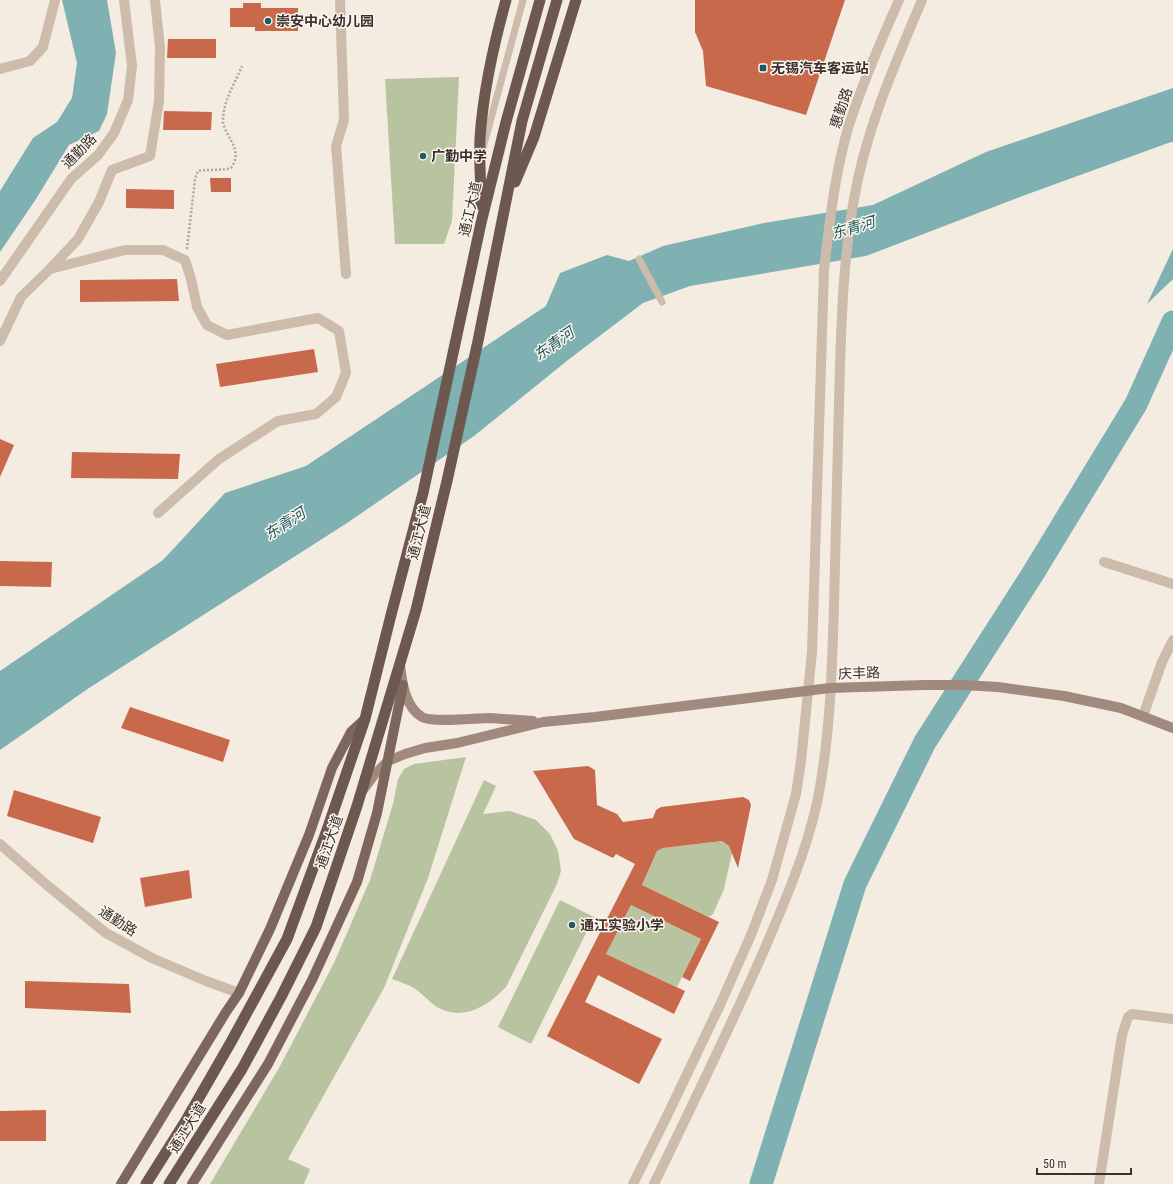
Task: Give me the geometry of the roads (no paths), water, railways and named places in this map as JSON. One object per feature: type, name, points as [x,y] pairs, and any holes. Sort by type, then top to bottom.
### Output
[{"type":"highway","points":[[481,223],[480,138],[485,96],[498,28],[506,0]]},
{"type":"highway","name":"通江大道","points":[[146,1184],[185,1122],[231,1042],[287,939],[328,830],[365,719],[423,493],[481,223],[506,122],[540,0]]},
{"type":"highway","points":[[506,201],[522,121],[557,0]]},
{"type":"highway","points":[[506,201],[534,137],[576,0]]},
{"type":"highway","name":"通江大道","points":[[169,1184],[242,1069],[281,997],[316,927],[361,793],[416,610],[448,481],[506,201]]},
{"type":"main road","points":[[400,664],[403,685],[413,708],[423,718],[436,720],[490,718],[543,722]]},
{"type":"main road","points":[[192,1184],[268,1064],[312,980],[357,882],[377,813],[403,685]]},
{"type":"main road","name":"庆丰路","points":[[543,722],[830,688],[963,685],[998,687],[1064,696],[1121,708],[1173,728]]},
{"type":"main road","points":[[121,1184],[239,993],[270,929],[310,835],[332,768],[352,732],[365,719]]},
{"type":"main road","points":[[361,793],[374,775],[388,761],[405,754],[425,748],[457,743],[543,722]]},
{"type":"street","points":[[0,69],[30,61],[43,47],[55,0]]},
{"type":"street","name":"通勤路","points":[[0,281],[71,179],[98,155],[114,133],[128,100],[132,66],[124,0]]},
{"type":"street","points":[[0,341],[21,297],[78,239],[99,202],[112,170],[150,156],[159,101],[160,48],[155,0]]},
{"type":"street","points":[[340,0],[344,120],[336,146],[346,274]]},
{"type":"street","name":"惠勤路","points":[[633,1184],[720,1005],[751,935],[772,880],[796,794],[801,761],[812,644],[824,269],[832,205],[839,166],[849,126],[863,86],[899,0]]},
{"type":"street","points":[[654,1184],[735,1017],[777,920],[804,850],[817,803],[828,732],[833,638],[840,340],[845,262],[854,197],[869,135],[899,53],[922,0]]},
{"type":"street","points":[[50,269],[125,250],[163,250],[185,260],[191,279],[196,307],[207,324],[227,335],[318,318],[339,331],[346,373],[336,398],[316,414],[278,421],[219,459],[158,513]]},
{"type":"street","points":[[1104,562],[1173,584]]},
{"type":"street","points":[[1143,716],[1162,662],[1173,640]]},
{"type":"street","name":"通勤路","points":[[0,844],[48,886],[106,933],[152,958],[239,993]]},
{"type":"street","points":[[1099,1184],[1122,1035],[1128,1017],[1132,1014],[1173,1019]]},
{"type":"lane","points":[[481,156],[522,1]]},
{"type":"lane","points":[[639,259],[662,302]]},
{"type":"water","points":[[62,0],[107,0],[116,53],[107,114],[99,131],[69,145],[36,199],[0,252],[0,191],[33,138],[57,122],[72,98],[77,63]]},
{"type":"water","name":"东青河","points":[[1173,88],[1173,142],[1028,194],[866,256],[690,286],[643,303],[568,360],[474,436],[347,523],[89,688],[0,750],[0,671],[163,560],[225,493],[306,466],[546,306],[560,273],[607,255],[629,261],[663,246],[764,223],[873,205],[986,152]]},
{"type":"water","points":[[1173,249],[1173,279],[1147,304]]},
{"type":"waterway","points":[[761,1184],[855,884],[925,742],[1032,575],[1136,404],[1173,322]]},
{"type":"place","name":"崇安中心幼儿园","points":[[268,21]]},
{"type":"place","name":"无锡汽车客运站","points":[[763,68]]},
{"type":"place","name":"广勤中学","points":[[423,156]]},
{"type":"place","name":"通江实验小学","points":[[572,925]]}]
